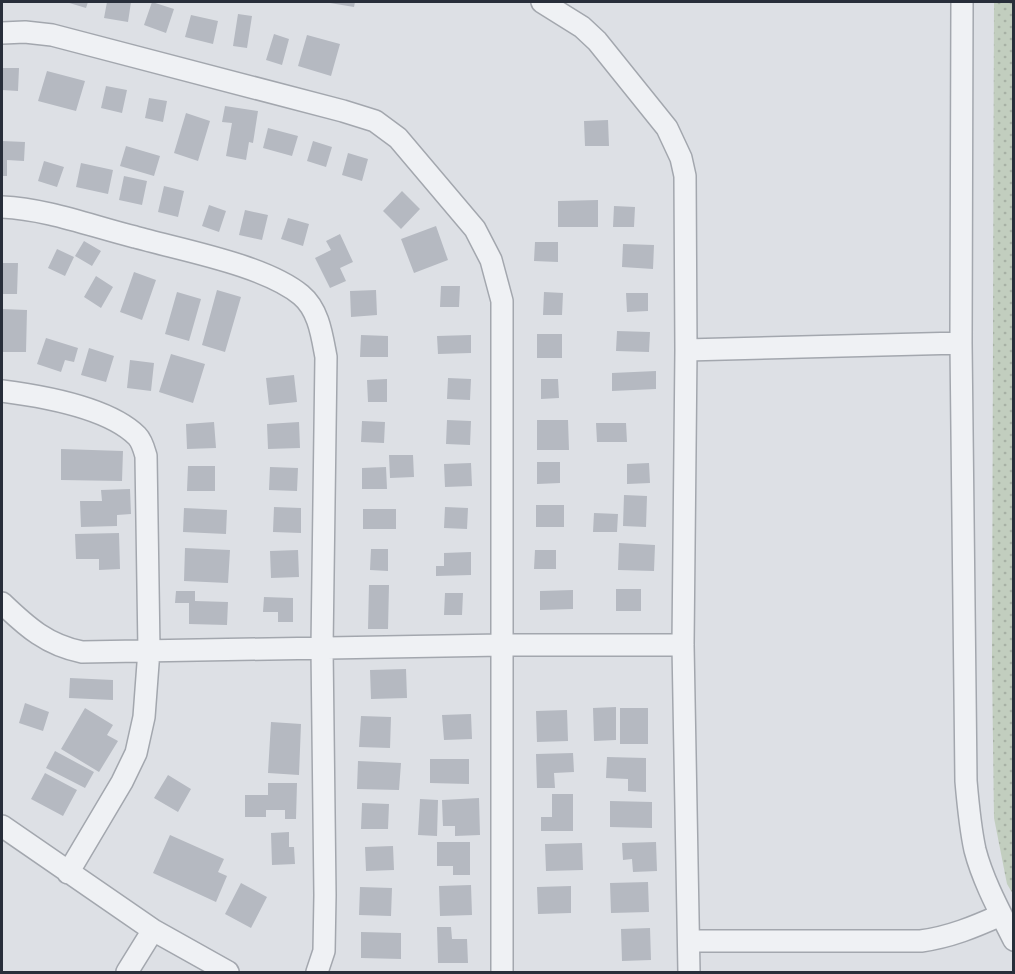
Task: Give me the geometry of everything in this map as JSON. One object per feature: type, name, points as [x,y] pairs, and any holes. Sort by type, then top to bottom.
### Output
[{"type":"street","points":[[542,2],[582,27],[597,41],[668,128],[681,158],[685,176],[683,645],[689,972]]},
{"type":"street","points":[[962,2],[961,344],[969,819],[976,852],[1001,915],[1014,940]]},
{"type":"street","points":[[2,33],[25,32],[52,35],[375,121],[398,138],[475,229],[491,260],[502,301],[502,972]]},
{"type":"street","points":[[2,207],[50,214],[226,262],[274,278],[303,296],[318,319],[326,357],[322,648],[325,895],[324,951],[317,972]]},
{"type":"street","points":[[686,350],[961,344]]},
{"type":"street","points":[[2,392],[80,407],[109,417],[139,437],[146,456],[149,650],[144,717],[136,753],[122,782],[68,873]]},
{"type":"street","points":[[2,603],[43,638],[62,648],[82,652],[502,645],[683,645]]},
{"type":"street","points":[[2,826],[153,930],[228,972]]},
{"type":"street","points":[[689,941],[921,941],[944,938],[1001,915]]},
{"type":"street","points":[[127,972],[153,930]]},
{"type":"green space","points":[[994,2],[1014,2],[1013,894],[1007,884],[994,818],[992,665]]},
{"type":"building","points":[[66,2],[88,2],[86,8]]},
{"type":"building","points":[[107,2],[131,2],[128,22],[104,18]]},
{"type":"building","points":[[152,2],[174,9],[166,33],[144,25]]},
{"type":"building","points":[[324,2],[355,2],[354,7]]},
{"type":"building","points":[[238,14],[252,16],[247,48],[233,46]]},
{"type":"building","points":[[191,15],[218,21],[213,44],[185,37]]},
{"type":"building","points":[[274,34],[289,39],[282,65],[266,60]]},
{"type":"building","points":[[307,35],[340,44],[331,76],[298,66]]},
{"type":"building","points":[[2,68],[19,68],[18,91],[2,90]]},
{"type":"building","points":[[47,71],[85,81],[76,111],[38,101]]},
{"type":"building","points":[[106,86],[127,90],[122,113],[101,108]]},
{"type":"building","points":[[149,98],[167,101],[163,122],[145,118]]},
{"type":"building","points":[[225,106],[258,111],[253,143],[249,142],[246,160],[226,156],[232,123],[222,122]]},
{"type":"building","points":[[186,113],[210,121],[198,161],[174,153]]},
{"type":"building","points":[[608,120],[609,146],[585,146],[584,121]]},
{"type":"building","points":[[268,128],[298,136],[292,156],[263,148]]},
{"type":"building","points":[[2,141],[25,142],[24,161],[7,160],[7,176],[2,176]]},
{"type":"building","points":[[313,141],[332,147],[326,167],[307,161]]},
{"type":"building","points":[[126,146],[160,156],[154,176],[120,166]]},
{"type":"building","points":[[348,153],[368,159],[362,181],[342,175]]},
{"type":"building","points":[[44,161],[64,167],[57,187],[38,181]]},
{"type":"building","points":[[81,163],[113,170],[108,194],[76,187]]},
{"type":"building","points":[[124,176],[147,181],[142,205],[119,200]]},
{"type":"building","points":[[164,186],[184,191],[178,217],[158,212]]},
{"type":"building","points":[[402,191],[420,209],[401,229],[383,211]]},
{"type":"building","points":[[598,200],[598,227],[558,227],[558,201]]},
{"type":"building","points":[[209,205],[226,211],[219,232],[202,226]]},
{"type":"building","points":[[614,206],[635,207],[634,227],[613,227]]},
{"type":"building","points":[[245,210],[268,215],[262,240],[239,235]]},
{"type":"building","points":[[288,218],[309,224],[303,246],[281,239]]},
{"type":"building","points":[[436,226],[448,260],[414,273],[401,239]]},
{"type":"building","points":[[340,234],[353,262],[340,268],[346,281],[330,288],[315,258],[331,250],[326,241]]},
{"type":"building","points":[[84,241],[101,251],[92,266],[75,256]]},
{"type":"building","points":[[535,242],[558,242],[558,262],[534,261]]},
{"type":"building","points":[[623,244],[654,245],[653,269],[622,267]]},
{"type":"building","points":[[57,249],[74,257],[65,276],[48,268]]},
{"type":"building","points":[[2,263],[18,263],[17,294],[2,294]]},
{"type":"building","points":[[134,272],[156,280],[142,320],[120,312]]},
{"type":"building","points":[[96,276],[113,287],[101,308],[84,297]]},
{"type":"building","points":[[441,286],[460,286],[459,307],[440,307]]},
{"type":"building","points":[[217,290],[241,297],[225,352],[202,345]]},
{"type":"building","points":[[376,290],[377,315],[351,317],[350,291]]},
{"type":"building","points":[[177,292],[201,299],[189,341],[165,334]]},
{"type":"building","points":[[544,292],[563,293],[562,315],[543,315]]},
{"type":"building","points":[[626,293],[648,293],[648,311],[627,312]]},
{"type":"building","points":[[2,309],[27,310],[26,352],[2,352]]},
{"type":"building","points":[[617,331],[650,332],[649,352],[616,351]]},
{"type":"building","points":[[537,334],[562,334],[562,358],[537,358]]},
{"type":"building","points":[[361,335],[388,336],[388,357],[360,357]]},
{"type":"building","points":[[471,335],[471,353],[438,354],[437,336]]},
{"type":"building","points":[[46,338],[78,348],[74,362],[65,360],[61,372],[37,364]]},
{"type":"building","points":[[89,348],[114,356],[106,382],[81,375]]},
{"type":"building","points":[[171,354],[205,364],[193,403],[159,392]]},
{"type":"building","points":[[130,360],[154,363],[151,391],[127,388]]},
{"type":"building","points":[[656,371],[656,389],[612,391],[612,373]]},
{"type":"building","points":[[294,375],[297,402],[269,405],[266,378]]},
{"type":"building","points":[[448,378],[471,379],[470,400],[447,399]]},
{"type":"building","points":[[387,379],[387,402],[368,402],[367,380]]},
{"type":"building","points":[[541,379],[558,379],[559,398],[541,399]]},
{"type":"building","points":[[447,420],[471,421],[470,445],[446,444]]},
{"type":"building","points":[[537,420],[568,420],[569,450],[537,450]]},
{"type":"building","points":[[362,421],[385,422],[384,443],[361,442]]},
{"type":"building","points":[[214,422],[216,448],[187,449],[186,424]]},
{"type":"building","points":[[299,422],[300,448],[268,449],[267,424]]},
{"type":"building","points":[[596,423],[626,423],[627,442],[597,442]]},
{"type":"building","points":[[61,449],[123,451],[122,481],[61,480]]},
{"type":"building","points":[[389,455],[413,455],[414,477],[390,478]]},
{"type":"building","points":[[537,462],[560,462],[560,483],[537,484]]},
{"type":"building","points":[[471,463],[472,486],[445,487],[444,464]]},
{"type":"building","points":[[649,463],[650,483],[627,484],[627,464]]},
{"type":"building","points":[[188,466],[215,466],[215,491],[187,491]]},
{"type":"building","points":[[270,467],[298,468],[297,491],[269,490]]},
{"type":"building","points":[[386,467],[387,489],[362,489],[362,468]]},
{"type":"building","points":[[130,489],[131,514],[117,515],[117,526],[81,527],[80,501],[102,501],[101,490]]},
{"type":"building","points":[[624,495],[647,496],[646,527],[623,526]]},
{"type":"building","points":[[536,505],[564,505],[564,527],[536,527]]},
{"type":"building","points":[[274,507],[301,508],[301,533],[273,532]]},
{"type":"building","points":[[445,507],[468,508],[467,529],[444,528]]},
{"type":"building","points":[[184,508],[227,510],[226,534],[183,532]]},
{"type":"building","points":[[363,509],[396,509],[396,529],[363,529]]},
{"type":"building","points":[[594,513],[618,514],[617,532],[593,532]]},
{"type":"building","points":[[119,533],[120,569],[99,570],[99,559],[76,559],[75,534]]},
{"type":"building","points":[[619,543],[655,545],[654,571],[618,570]]},
{"type":"building","points":[[185,548],[230,550],[228,583],[184,581]]},
{"type":"building","points":[[371,549],[388,549],[388,571],[370,570]]},
{"type":"building","points":[[298,550],[299,577],[271,578],[270,551]]},
{"type":"building","points":[[535,550],[556,550],[556,569],[534,569]]},
{"type":"building","points":[[471,552],[471,575],[436,576],[436,566],[444,566],[444,553]]},
{"type":"building","points":[[369,585],[389,585],[388,629],[368,629]]},
{"type":"building","points":[[616,589],[641,589],[641,611],[616,611]]},
{"type":"building","points":[[573,590],[573,609],[540,610],[540,591]]},
{"type":"building","points":[[176,591],[195,591],[195,601],[228,602],[227,625],[189,624],[189,603],[175,603]]},
{"type":"building","points":[[445,593],[463,593],[462,615],[444,615]]},
{"type":"building","points":[[264,597],[293,598],[293,622],[278,622],[278,612],[263,612]]},
{"type":"building","points":[[406,669],[407,698],[371,699],[370,670]]},
{"type":"building","points":[[70,678],[113,680],[113,700],[69,698]]},
{"type":"building","points":[[25,703],[49,712],[43,731],[19,723]]},
{"type":"building","points":[[616,707],[616,740],[594,741],[593,708]]},
{"type":"building","points":[[85,708],[113,725],[107,735],[118,741],[99,772],[61,749]]},
{"type":"building","points":[[620,708],[648,708],[648,744],[620,744]]},
{"type":"building","points":[[567,710],[568,741],[537,742],[536,711]]},
{"type":"building","points":[[471,714],[472,739],[444,740],[442,715]]},
{"type":"building","points":[[361,716],[391,717],[390,748],[359,747]]},
{"type":"building","points":[[271,722],[301,724],[299,775],[268,773]]},
{"type":"building","points":[[55,751],[94,772],[85,788],[46,768]]},
{"type":"building","points":[[573,753],[574,772],[554,773],[555,788],[537,788],[536,754]]},
{"type":"building","points":[[607,757],[646,758],[646,792],[628,791],[628,779],[606,778]]},
{"type":"building","points":[[430,759],[469,759],[469,784],[430,783]]},
{"type":"building","points":[[358,761],[401,763],[399,790],[357,789]]},
{"type":"building","points":[[45,773],[77,790],[63,816],[31,799]]},
{"type":"building","points":[[168,775],[191,789],[178,812],[154,798]]},
{"type":"building","points":[[268,783],[297,783],[296,819],[285,819],[285,810],[266,810],[266,817],[245,817],[245,795],[268,795]]},
{"type":"building","points":[[552,794],[573,794],[573,831],[541,831],[541,817],[552,817]]},
{"type":"building","points":[[479,798],[480,835],[455,836],[455,826],[443,826],[442,800]]},
{"type":"building","points":[[420,799],[438,800],[437,836],[418,835]]},
{"type":"building","points":[[610,801],[652,802],[652,828],[610,827]]},
{"type":"building","points":[[362,803],[389,804],[388,829],[361,829]]},
{"type":"building","points":[[289,832],[289,847],[294,847],[295,864],[272,865],[271,833]]},
{"type":"building","points":[[170,835],[224,859],[218,872],[227,876],[216,902],[153,873]]},
{"type":"building","points":[[437,842],[470,842],[470,875],[453,875],[453,866],[437,866]]},
{"type":"building","points":[[656,842],[657,871],[633,872],[632,859],[623,860],[622,843]]},
{"type":"building","points":[[582,843],[583,870],[546,871],[545,844]]},
{"type":"building","points":[[393,846],[394,870],[366,871],[365,847]]},
{"type":"building","points":[[648,882],[649,912],[611,913],[610,883]]},
{"type":"building","points":[[241,883],[267,897],[251,928],[225,914]]},
{"type":"building","points":[[471,885],[472,915],[440,916],[439,886]]},
{"type":"building","points":[[571,886],[571,913],[538,914],[537,887]]},
{"type":"building","points":[[360,887],[392,888],[391,916],[359,915]]},
{"type":"building","points":[[437,927],[451,927],[452,939],[467,939],[468,963],[438,963]]},
{"type":"building","points":[[650,928],[651,960],[622,961],[621,929]]},
{"type":"building","points":[[361,932],[401,933],[401,959],[361,958]]}]
